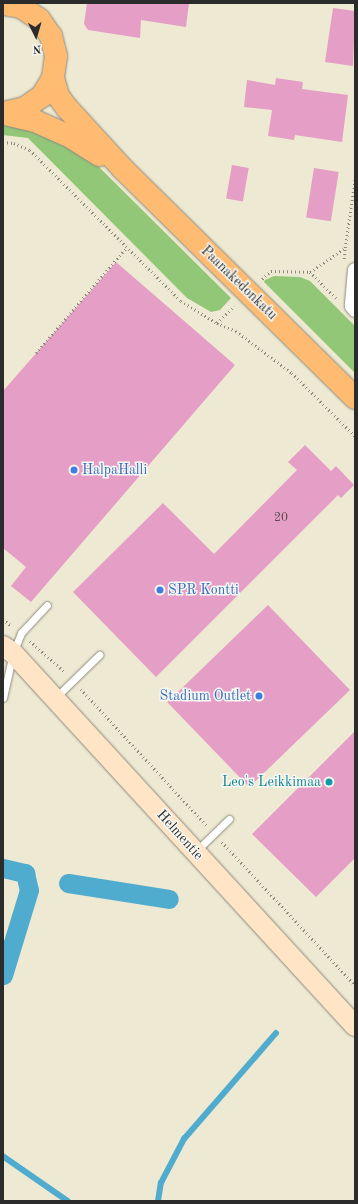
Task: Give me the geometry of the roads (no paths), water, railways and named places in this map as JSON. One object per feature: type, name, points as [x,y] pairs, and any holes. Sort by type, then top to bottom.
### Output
[{"type":"main road","points":[[3,113],[24,108],[34,103],[48,87],[53,78],[56,56],[55,46],[49,31],[39,19],[30,12],[7,4]]},
{"type":"main road","name":"Paanakedonkatu","points":[[53,78],[58,96],[66,108],[123,169],[355,398]]},
{"type":"main road","name":"Paanakedonkatu","points":[[3,113],[35,121],[69,136],[123,169]]},
{"type":"street","points":[[349,306],[355,270]]},
{"type":"street","name":"Helmentie","points":[[8,650],[54,698],[355,1026]]},
{"type":"lane","points":[[3,698],[8,650],[21,633],[47,605]]},
{"type":"lane","points":[[54,698],[99,654]]},
{"type":"lane","points":[[195,852],[229,819]]},
{"type":"waterway","points":[[3,868],[25,873],[29,890],[3,975]]},
{"type":"waterway","points":[[68,883],[169,899]]},
{"type":"waterway","points":[[158,1201],[161,1183],[184,1139],[276,1033]]},
{"type":"waterway","points":[[3,1156],[68,1201]]},
{"type":"place","name":"HalpaHalli","points":[[74,470]]},
{"type":"place","name":"SPR Kontti","points":[[160,590]]},
{"type":"place","name":"Stadium Outlet","points":[[259,696]]},
{"type":"place","name":"Leo's Leikkimaa","points":[[329,782]]}]
